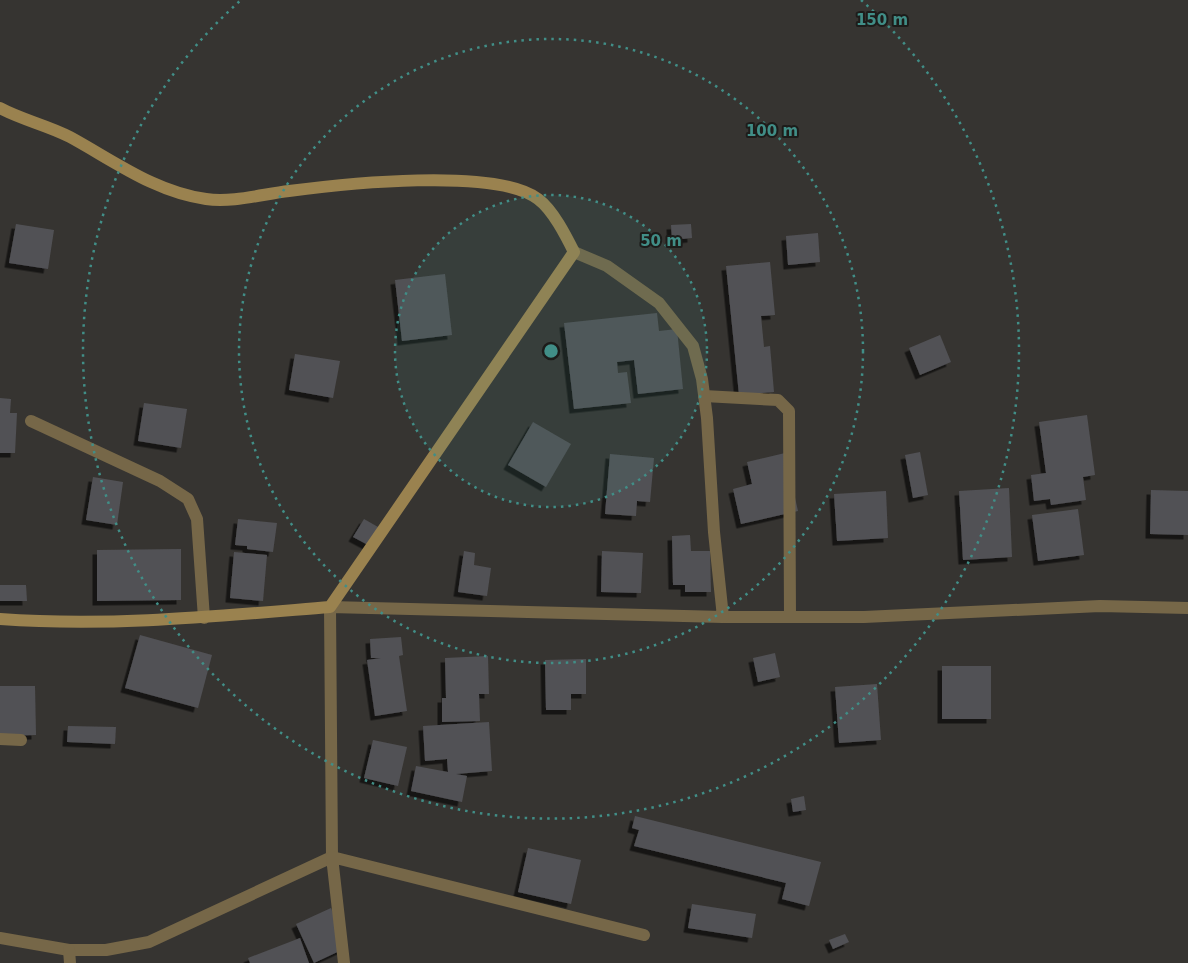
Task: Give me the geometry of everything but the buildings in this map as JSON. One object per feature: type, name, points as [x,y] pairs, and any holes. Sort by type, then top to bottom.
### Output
[{"type":"street","points":[[0,108],[70,137],[140,178],[185,196],[209,200],[353,182],[456,181],[520,189],[539,200],[562,229],[574,252],[607,266],[659,303],[693,346],[704,396],[714,532],[723,617]]},
{"type":"street","points":[[344,963],[332,857],[330,607],[574,252]]},
{"type":"street","points":[[704,396],[778,400],[789,411],[790,615]]},
{"type":"street","points":[[31,421],[160,481],[188,499],[197,519],[204,618]]},
{"type":"street","points":[[0,618],[63,623],[148,622],[330,607],[723,617],[790,615],[864,617],[1100,606],[1188,608]]},
{"type":"street","points":[[0,739],[21,740]]},
{"type":"street","points":[[0,938],[69,950],[106,950],[149,942],[332,857],[644,934]]},
{"type":"street","points":[[69,950],[70,963]]}]
